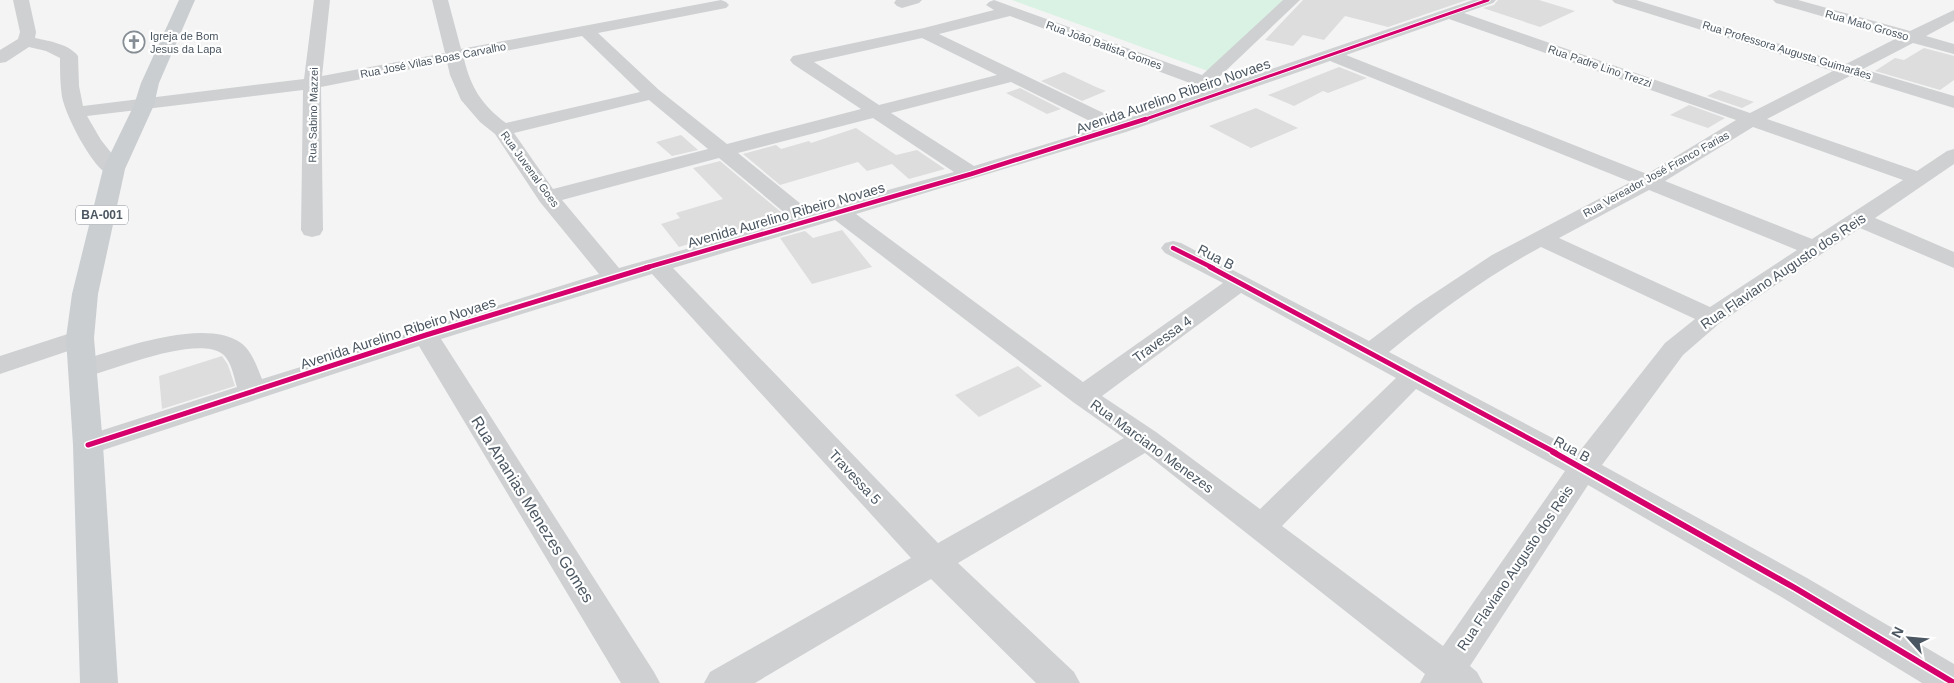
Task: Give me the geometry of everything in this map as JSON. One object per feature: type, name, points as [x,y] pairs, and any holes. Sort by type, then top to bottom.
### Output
[{"type":"main road","name":"BA-001","points":[[99,683],[88,445],[80,338],[87,278],[114,168],[144,105],[150,83],[186,0]]},
{"type":"street","points":[[22,0],[28,32],[26,42]]},
{"type":"street","name":"Rua Sabino Mazzei","points":[[312,230],[312,83],[322,0]]},
{"type":"street","name":"Rua Juvenal Goes","points":[[440,0],[459,75],[468,96],[487,118],[502,130],[548,197],[614,277]]},
{"type":"street","name":"Rua João Batista Gomes","points":[[982,0],[1227,90]]},
{"type":"street","name":"Avenida Aurelino Ribeiro Novaes","points":[[88,445],[426,335],[614,277],[837,211],[971,174],[1119,128],[1488,0]]},
{"type":"street","name":"Rua Professora Augusta Guimarães","points":[[1620,0],[1954,102]]},
{"type":"street","name":"Rua Mato Grosso","points":[[1781,0],[1954,49]]},
{"type":"street","points":[[1267,2],[1288,4]]},
{"type":"street","points":[[1204,82],[1288,4]]},
{"type":"street","name":"Rua José Vilas Boas Carvalho","points":[[77,112],[312,83],[721,5]]},
{"type":"street","name":"Rua Vereador José Franco Farias","points":[[1371,353],[1424,311],[1500,260],[1648,182],[1752,119],[1910,37],[1952,7]]},
{"type":"street","points":[[971,174],[873,111],[799,60],[1011,11]]},
{"type":"street","name":"Rua Padre Lino Trezzi","points":[[1448,13],[1752,119],[1940,169]]},
{"type":"street","points":[[586,31],[653,94],[806,220]]},
{"type":"street","points":[[924,32],[1119,128]]},
{"type":"street","points":[[0,58],[26,42],[52,47],[69,56],[71,96],[77,112],[88,137],[114,168]]},
{"type":"street","points":[[1329,54],[1813,248]]},
{"type":"street","points":[[548,197],[724,152],[873,111],[1015,76]]},
{"type":"street","points":[[502,130],[653,94]]},
{"type":"street","name":"Rua Flaviano Augusto dos Reis","points":[[1450,679],[1583,468],[1674,349],[1712,317],[1813,248],[1940,169]]},
{"type":"street","name":"Rua Marciano Menezes","points":[[837,211],[1083,396],[1146,439],[1450,679]]},
{"type":"street","points":[[1858,219],[1954,262]]},
{"type":"street","points":[[1540,238],[1712,317]]},
{"type":"street","name":"Rua B","points":[[1173,248],[1240,282],[1583,468],[1795,588],[1954,683]]},
{"type":"street","name":"Travessa 5","points":[[656,265],[934,562],[1061,683]]},
{"type":"street","name":"Travessa 4","points":[[1083,396],[1240,282]]},
{"type":"street","name":"Rua Ananias Menezes Gomes","points":[[426,335],[641,683]]},
{"type":"street","points":[[0,366],[80,338]]},
{"type":"street","points":[[83,369],[160,346],[188,341],[212,341],[231,347],[237,355],[253,391]]},
{"type":"street","points":[[1261,528],[1414,376]]},
{"type":"street","points":[[723,683],[1146,439]]},
{"type":"green space","points":[[1012,0],[1283,0],[1208,71]]},
{"type":"building","points":[[1303,0],[1467,0],[1388,27],[1345,16],[1324,40],[1303,35],[1293,46],[1265,40]]},
{"type":"building","points":[[1498,0],[1539,0],[1575,11],[1540,27],[1483,8],[1494,5]]},
{"type":"building","points":[[1924,48],[1954,56],[1954,80],[1940,90],[1875,71],[1895,58],[1904,60]]},
{"type":"building","points":[[1339,67],[1367,78],[1328,93],[1323,91],[1294,106],[1268,95]]},
{"type":"building","points":[[1064,72],[1106,91],[1082,101],[1041,81]]},
{"type":"building","points":[[1020,88],[1061,109],[1047,114],[1006,93]]},
{"type":"building","points":[[1719,90],[1754,102],[1742,108],[1707,96]]},
{"type":"building","points":[[1689,105],[1725,118],[1708,128],[1670,115]]},
{"type":"building","points":[[1256,108],[1298,128],[1251,148],[1209,126]]},
{"type":"building","points":[[856,128],[896,155],[917,150],[945,169],[909,179],[892,164],[867,171],[858,162],[780,185],[743,154],[776,145],[781,149],[809,141],[811,143]]},
{"type":"building","points":[[681,135],[698,150],[672,156],[656,142]]},
{"type":"building","points":[[720,161],[788,218],[761,226],[758,223],[679,247],[661,224],[680,218],[676,213],[723,199],[693,168]]},
{"type":"building","points":[[842,230],[872,267],[812,284],[780,238],[805,231],[813,238]]},
{"type":"building","points":[[222,356],[228,365],[235,386],[162,409],[159,376]]},
{"type":"building","points":[[1018,366],[1042,386],[979,417],[955,395]]},
{"type":"cycle path","points":[[88,445],[426,335],[614,277],[971,174],[1119,128],[1488,0]]},
{"type":"cycle path","points":[[1173,248],[1240,282],[1583,468],[1795,588],[1954,683]]},
{"type":"place","name":"Igreja de Bom Jesus da Lapa","points":[[134,42]]}]
